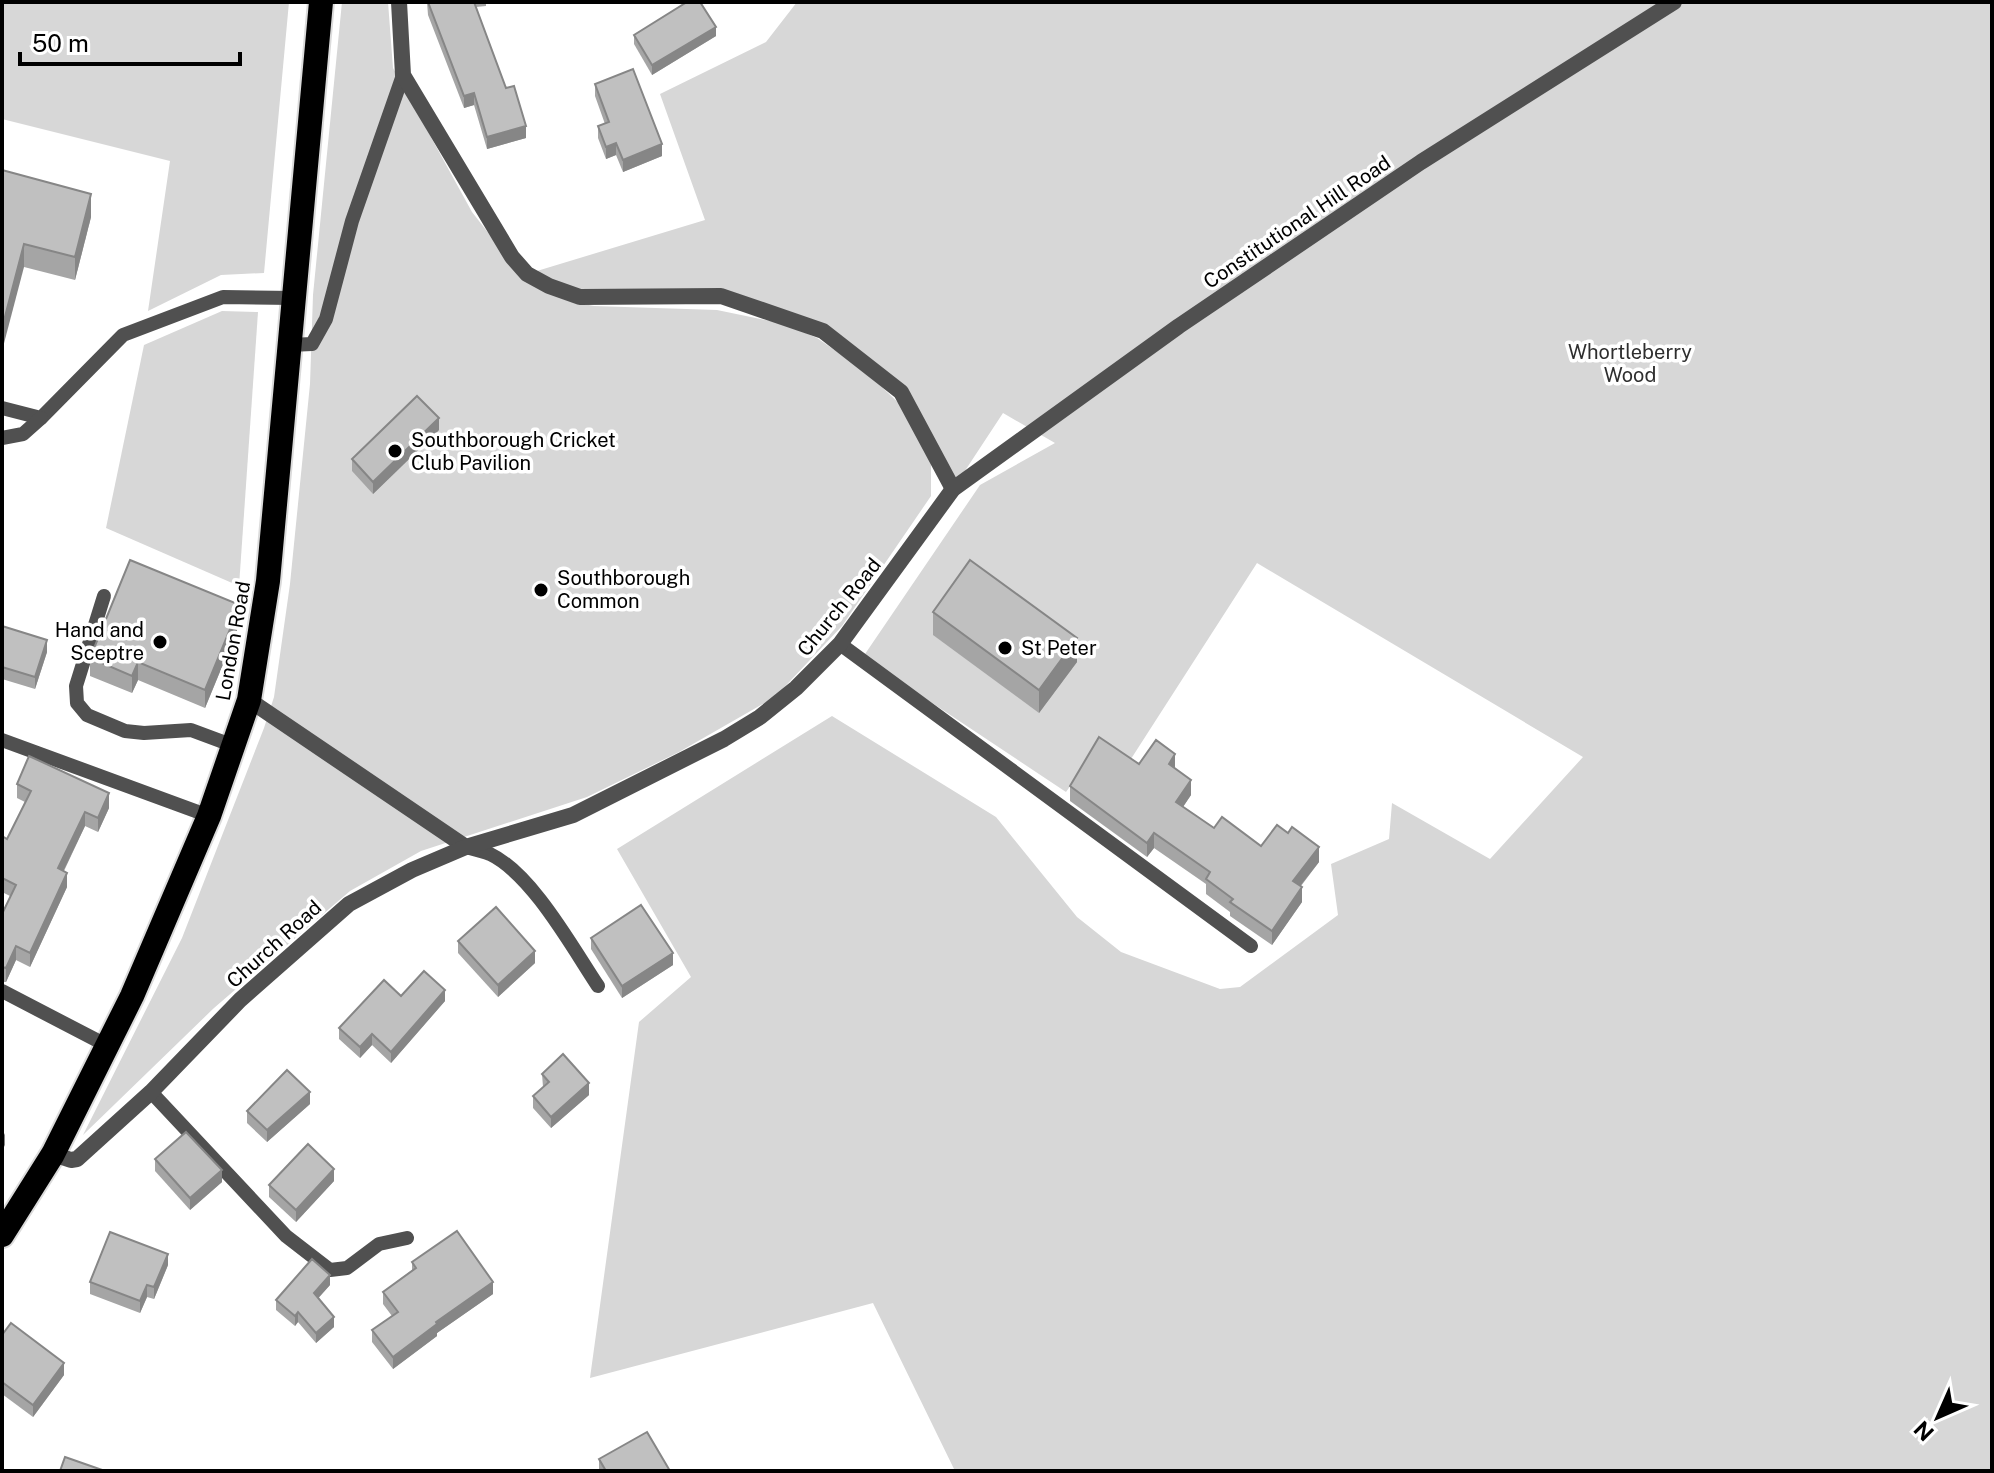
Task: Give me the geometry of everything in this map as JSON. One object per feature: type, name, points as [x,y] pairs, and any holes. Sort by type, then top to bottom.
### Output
[{"type":"highway","name":"London Road","points":[[2,1235],[53,1154],[132,996],[209,816],[249,700],[268,581],[321,2]]},
{"type":"street","points":[[399,2],[403,75],[512,257],[527,274],[580,297],[721,296],[823,331],[901,392],[953,489]]},
{"type":"street","name":"Constitutional Hill Road","points":[[953,489],[1255,274],[1421,162],[1674,2]]},
{"type":"street","name":"Church Road","points":[[53,1154],[77,1159],[151,1092],[240,1000],[349,904],[412,870],[466,847],[573,815],[724,739],[760,717],[796,688],[840,644],[953,489]]},
{"type":"street","points":[[249,700],[466,847]]},
{"type":"lane","points":[[290,345],[312,344],[326,319],[352,221],[403,75]]},
{"type":"lane","points":[[2,438],[23,434],[123,335],[223,297],[293,298]]},
{"type":"lane","points":[[2,408],[41,418]]},
{"type":"lane","points":[[104,596],[76,686],[77,703],[87,715],[125,731],[191,730],[234,746]]},
{"type":"lane","points":[[840,644],[1251,946]]},
{"type":"lane","points":[[2,740],[209,816]]},
{"type":"lane","points":[[466,847],[490,854],[509,867],[539,899],[598,986]]},
{"type":"lane","points":[[2,991],[106,1045]]},
{"type":"lane","points":[[151,1092],[286,1236],[330,1270],[347,1268],[379,1244],[407,1238]]},
{"type":"green space","points":[[2,2],[289,2],[264,273],[221,275],[148,311],[170,161],[2,119]]},
{"type":"green space","name":"Southborough Common","points":[[342,2],[388,2],[393,68],[472,212],[525,280],[573,302],[594,306],[717,310],[785,324],[817,338],[865,371],[907,411],[931,459],[931,496],[842,626],[775,697],[679,752],[587,797],[421,851],[350,891],[214,1008],[83,1135],[182,938],[274,697],[290,584],[310,384],[313,295]]},
{"type":"green space","name":"Whortleberry Wood","points":[[797,2],[1992,2],[1992,1471],[955,1471],[873,1303],[590,1378],[639,1022],[691,977],[617,849],[832,716],[996,817],[1077,917],[1121,952],[1220,989],[1240,987],[1338,915],[1331,864],[1389,839],[1392,803],[1490,859],[1583,757],[1257,563],[1129,762],[1099,746],[1066,792],[863,657],[980,485],[1055,443],[1003,413],[953,489],[901,392],[823,331],[717,296],[580,297],[527,274],[705,220],[660,94],[766,42]]},
{"type":"green space","points":[[222,311],[258,312],[239,586],[106,528],[144,345]]},
{"type":"building","points":[[428,2],[474,2],[506,88],[514,86],[526,126],[487,137],[474,93],[464,96]]},
{"type":"building","points":[[687,2],[700,2],[716,27],[652,65],[634,35]]},
{"type":"building","points":[[633,69],[662,144],[623,160],[616,143],[606,147],[598,126],[609,122],[595,84]]},
{"type":"building","points":[[2,170],[91,194],[75,257],[24,244],[2,328]]},
{"type":"building","name":"Southborough Cricket Club Pavilion","points":[[417,396],[439,418],[373,482],[352,459]]},
{"type":"building","points":[[130,560],[240,605],[205,690],[138,662],[132,676],[90,658]]},
{"type":"building","name":"St Peter","points":[[970,560],[1077,638],[1039,690],[933,612]]},
{"type":"building","points":[[2,626],[47,640],[35,677],[2,667]]},
{"type":"building","points":[[1099,737],[1139,764],[1156,740],[1175,754],[1169,764],[1191,780],[1176,802],[1214,828],[1222,817],[1261,846],[1277,825],[1288,833],[1292,827],[1319,847],[1293,881],[1302,887],[1272,931],[1230,902],[1233,899],[1206,879],[1210,872],[1154,833],[1147,843],[1070,786]]},
{"type":"building","points":[[29,756],[109,793],[98,818],[85,812],[58,868],[67,873],[30,953],[16,946],[6,968],[2,967],[2,914],[16,885],[2,878],[2,836],[7,839],[31,791],[17,784]]},
{"type":"building","points":[[641,905],[673,953],[622,986],[591,938]]},
{"type":"building","points":[[496,907],[535,951],[498,985],[458,941]]},
{"type":"building","points":[[424,971],[445,990],[391,1052],[372,1034],[360,1047],[339,1028],[384,980],[401,996]]},
{"type":"building","points":[[563,1054],[589,1083],[551,1117],[533,1096],[549,1082],[542,1074]]},
{"type":"building","points":[[287,1070],[310,1092],[267,1130],[247,1111]]},
{"type":"building","points":[[186,1132],[222,1170],[190,1198],[155,1159]]},
{"type":"building","points":[[308,1144],[334,1169],[296,1210],[269,1185]]},
{"type":"building","points":[[457,1231],[493,1282],[393,1357],[372,1330],[398,1312],[383,1292],[416,1268],[412,1262]]},
{"type":"building","points":[[110,1232],[168,1254],[154,1287],[147,1285],[140,1301],[90,1282]]},
{"type":"building","points":[[312,1259],[330,1275],[314,1293],[334,1317],[316,1333],[298,1312],[295,1316],[276,1300]]},
{"type":"building","points":[[11,1323],[64,1363],[33,1405],[2,1382],[2,1335]]},
{"type":"building","points":[[647,1432],[670,1471],[606,1471],[599,1459]]},
{"type":"building","points":[[65,1457],[105,1471],[60,1471]]},
{"type":"place","name":"Southborough Cricket Club Pavilion","points":[[395,451]]},
{"type":"place","name":"Southborough Common","points":[[541,590]]},
{"type":"place","name":"Hand and Sceptre","points":[[160,642]]},
{"type":"place","name":"St Peter","points":[[1005,648]]}]
